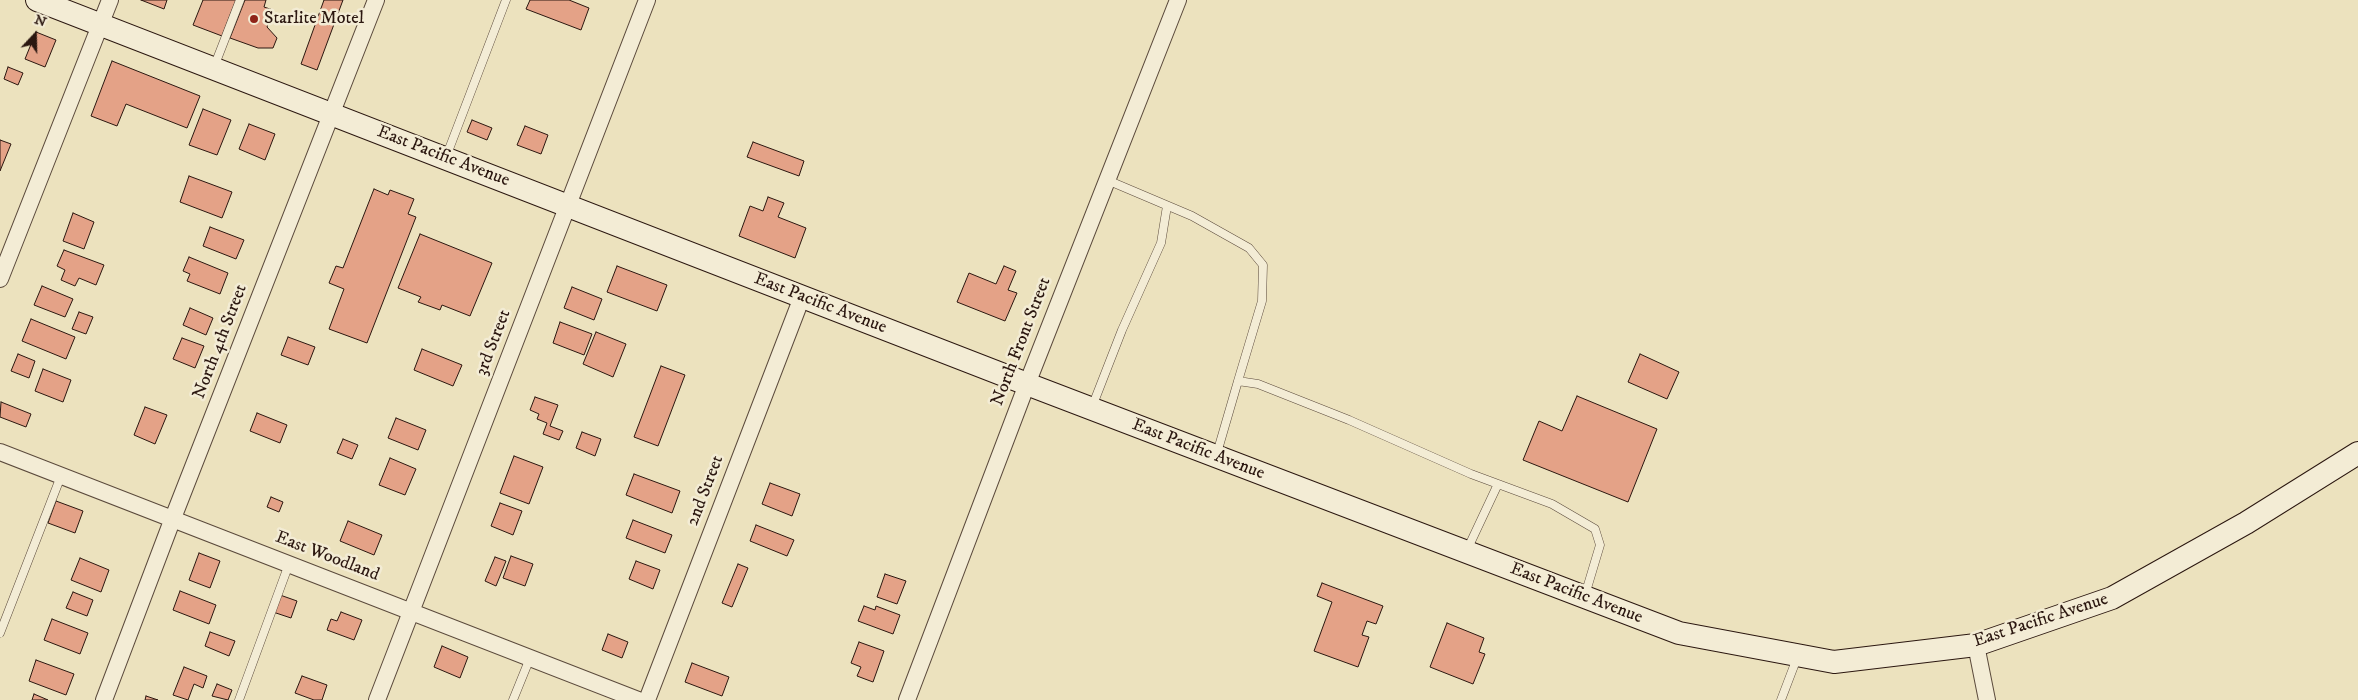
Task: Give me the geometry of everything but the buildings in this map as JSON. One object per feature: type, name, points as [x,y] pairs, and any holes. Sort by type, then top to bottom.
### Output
[{"type":"main road","name":"East Pacific Avenue","points":[[37,0],[1091,409],[1679,633],[1834,662],[1976,645],[2112,598],[2246,523],[2358,453]]},
{"type":"street","points":[[0,280],[110,0]]},
{"type":"street","name":"North 4th Street","points":[[104,700],[173,518],[376,0]]},
{"type":"street","name":"3rd Street","points":[[377,700],[647,0]]},
{"type":"street","name":"North Front Street","points":[[907,700],[1027,384],[1178,0]]},
{"type":"street","name":"2nd Street","points":[[647,700],[802,297]]},
{"type":"street","name":"East Woodland","points":[[0,452],[638,700]]},
{"type":"street","points":[[1976,645],[1987,700]]},
{"type":"lane","points":[[213,68],[240,0]]},
{"type":"lane","points":[[446,158],[506,0]]},
{"type":"lane","points":[[1107,180],[1192,216],[1249,248],[1263,265],[1262,301],[1216,456]]},
{"type":"lane","points":[[1091,409],[1122,330],[1161,243],[1168,206]]},
{"type":"lane","points":[[1238,382],[1258,384],[1349,420],[1471,474],[1552,504],[1595,529],[1600,545],[1585,597]]},
{"type":"lane","points":[[0,633],[62,476]]},
{"type":"lane","points":[[1466,552],[1498,484]]},
{"type":"lane","points":[[238,700],[289,564]]},
{"type":"lane","points":[[1781,700],[1798,656]]},
{"type":"lane","points":[[513,700],[530,658]]},
{"type":"place","name":"Starlite Motel","points":[[254,19]]}]
